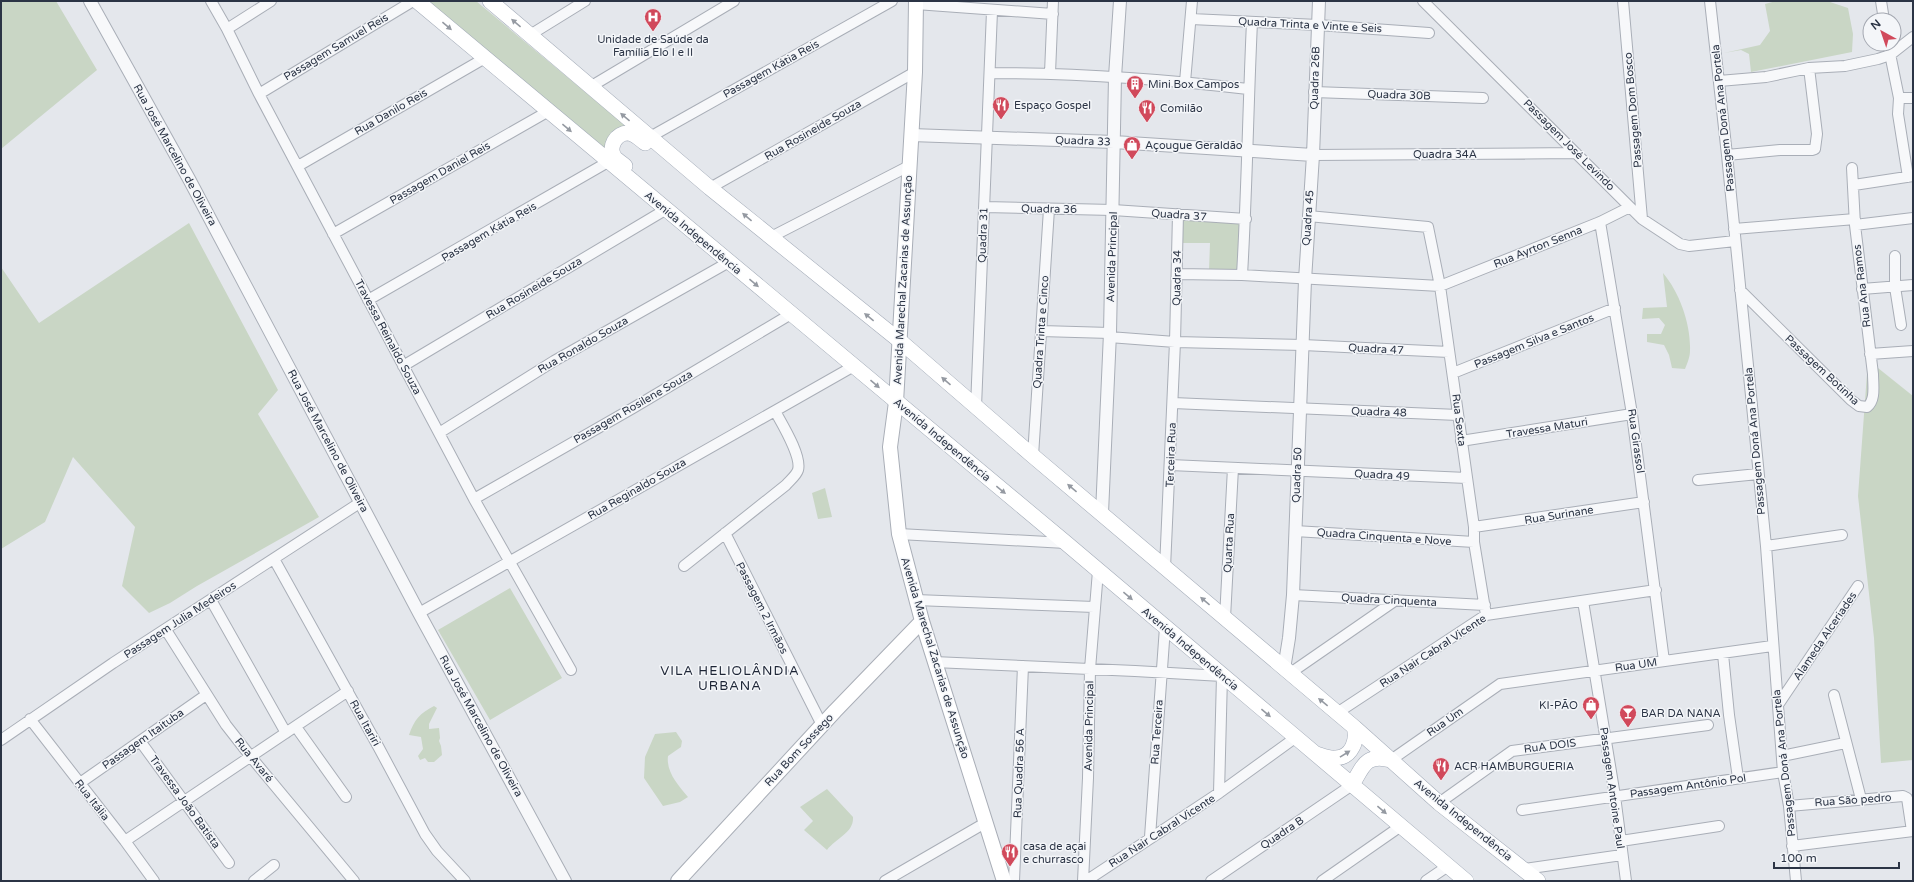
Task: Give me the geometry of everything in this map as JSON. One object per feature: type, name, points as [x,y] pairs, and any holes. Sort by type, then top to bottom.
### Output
[{"type":"main road","name":"Avenida Independência","points":[[417,1],[547,112],[1066,543],[1466,881]]},
{"type":"main road","name":"Avenida Independência","points":[[490,1],[710,188],[900,341],[1033,456],[1354,727],[1439,803],[1538,881]]},
{"type":"main road","name":"Avenida Marechal Zacarias de Assunção","points":[[916,2],[915,72],[900,341],[896,402],[890,447],[899,534],[916,600],[934,662],[1004,881]]},
{"type":"main road","points":[[708,245],[696,227],[614,157],[612,149],[614,142],[622,134],[634,134],[709,194],[732,205]]},
{"type":"main road","name":"Rua Bom Sossego","points":[[678,881],[822,725],[922,621]]},
{"type":"main road","points":[[1314,754],[1332,758],[1338,758],[1345,755],[1350,750],[1354,742],[1356,734],[1354,727]]},
{"type":"main road","points":[[1352,785],[1361,767],[1366,762],[1378,757],[1391,760]]},
{"type":"street","name":"Rua José Marcelino de Oliveira","points":[[90,1],[189,179],[419,613],[565,881]]},
{"type":"street","name":"Travessa Reinaldo Souza","points":[[211,1],[474,499],[571,670]]},
{"type":"street","points":[[227,29],[271,1]]},
{"type":"street","name":"Passagem Samuel Reis","points":[[259,94],[414,1]]},
{"type":"street","points":[[530,35],[585,1]]},
{"type":"street","points":[[590,87],[734,1]]},
{"type":"street","name":"Passagem Kátia Reis","points":[[650,138],[892,1]]},
{"type":"street","points":[[1050,73],[1054,1]]},
{"type":"street","name":"Avenida Principal","points":[[1102,513],[1110,335],[1115,77],[1120,1]]},
{"type":"street","points":[[1185,82],[1192,1]]},
{"type":"street","name":"Quadra 26B","points":[[1313,155],[1314,92],[1319,1]]},
{"type":"street","name":"Passagem José Levindo","points":[[1423,1],[1642,219],[1680,244],[1689,246],[1735,241]]},
{"type":"street","name":"Passagem Dom Bosco","points":[[1623,1],[1642,219]]},
{"type":"street","name":"Passagem Doná Ana Portela","points":[[1710,1],[1766,546],[1772,646],[1783,772],[1789,806],[1796,881]]},
{"type":"street","points":[[1881,1],[1883,12]]},
{"type":"street","points":[[916,2],[992,11],[1053,14]]},
{"type":"street","name":"Quadra 31","points":[[976,407],[992,11]]},
{"type":"street","name":"Quadra Trinta e Vinte e Seis","points":[[1191,19],[1318,25],[1429,33]]},
{"type":"street","points":[[1242,275],[1246,219],[1248,89],[1252,22]]},
{"type":"street","points":[[1719,82],[1766,77],[1809,68],[1844,66],[1890,55],[1913,38]]},
{"type":"street","points":[[1854,185],[1910,177],[1898,114],[1899,98],[1889,52]]},
{"type":"street","name":"Rua Danilo Reis","points":[[298,166],[485,58]]},
{"type":"street","points":[[1727,155],[1780,150],[1815,149],[1817,134],[1809,68]]},
{"type":"street","name":"Rua Rosineide Souza","points":[[710,188],[915,72]]},
{"type":"street","points":[[990,73],[1050,73],[1115,77],[1185,82],[1248,89]]},
{"type":"street","name":"Quadra 30B","points":[[1314,92],[1483,98]]},
{"type":"street","points":[[1899,98],[1913,98]]},
{"type":"street","name":"Passagem Daniel Reis","points":[[333,234],[547,112]]},
{"type":"street","points":[[911,135],[986,138]]},
{"type":"street","name":"Quadra 33","points":[[986,138],[1114,142],[1248,151]]},
{"type":"street","points":[[1248,151],[1313,155]]},
{"type":"street","name":"Quadra 34A","points":[[1313,155],[1576,153]]},
{"type":"street","name":"Quadra 45","points":[[1305,280],[1313,155]]},
{"type":"street","name":"Passagem Kátia Reis","points":[[368,300],[608,162]]},
{"type":"street","points":[[771,237],[909,166]]},
{"type":"street","name":"Rua Ana Ramos","points":[[1852,168],[1855,222],[1870,354]]},
{"type":"street","name":"Quadra 36","points":[[984,207],[1113,210]]},
{"type":"street","name":"Rua Ayrton Senna","points":[[1440,286],[1600,222],[1628,208],[1635,211]]},
{"type":"street","name":"Quadra Trinta e Cinco","points":[[1033,456],[1049,209]]},
{"type":"street","name":"Rua Rosineide Souza","points":[[403,366],[665,210]]},
{"type":"street","name":"Quadra 37","points":[[1113,210],[1246,219]]},
{"type":"street","name":"Quadra 34","points":[[1175,342],[1178,214]]},
{"type":"street","name":"Rua Sexta","points":[[1308,216],[1428,227],[1440,286],[1453,373],[1461,441],[1474,527],[1474,542],[1485,610]]},
{"type":"street","points":[[1734,229],[1913,218]]},
{"type":"street","name":"Rua Girassol","points":[[1600,222],[1632,414],[1656,590],[1664,662]]},
{"type":"street","points":[[1895,256],[1895,287],[1901,325]]},
{"type":"street","name":"Rua Ronaldo Souza","points":[[439,433],[554,361],[729,262]]},
{"type":"street","points":[[1176,274],[1242,275],[1305,280],[1440,286]]},
{"type":"street","name":"Quadra 50","points":[[1287,671],[1293,595],[1305,280]]},
{"type":"street","points":[[1862,289],[1913,285]]},
{"type":"street","name":"Passagem Botinha","points":[[1740,290],[1851,400],[1859,406],[1867,407],[1870,405],[1874,393],[1870,354]]},
{"type":"street","name":"Passagem Silva e Santos","points":[[1453,373],[1615,308]]},
{"type":"street","name":"Passagem Rosilene Souza","points":[[474,499],[633,408],[791,314]]},
{"type":"street","points":[[1041,331],[1110,335]]},
{"type":"street","name":"Quadra 47","points":[[1110,335],[1175,342],[1303,345],[1449,352]]},
{"type":"street","name":"Terceira Rua","points":[[1166,568],[1175,342]]},
{"type":"street","points":[[1870,354],[1913,351]]},
{"type":"street","name":"Rua Reginaldo Souza","points":[[419,613],[854,366]]},
{"type":"street","name":"Quadra 48","points":[[1173,403],[1458,415]]},
{"type":"street","points":[[684,566],[786,485],[798,469],[797,456],[775,411]]},
{"type":"street","name":"Travessa Maturi","points":[[1461,441],[1632,414]]},
{"type":"street","name":"Quadra 49","points":[[1170,465],[1467,478]]},
{"type":"street","name":"Quarta Rua","points":[[1225,618],[1233,468]]},
{"type":"street","points":[[1698,480],[1758,474]]},
{"type":"street","name":"Passagem Julia Medeiros","points":[[1,740],[30,719],[361,502]]},
{"type":"street","name":"Rua Surinane","points":[[1474,527],[1644,502]]},
{"type":"street","name":"Quadra Cinquenta e Nove","points":[[1295,531],[1474,542]]},
{"type":"street","name":"Passagem 2 Irmãos","points":[[725,533],[822,725]]},
{"type":"street","points":[[899,534],[1066,543]]},
{"type":"street","points":[[1766,546],[1842,535]]},
{"type":"street","name":"Rua Itariri","points":[[274,559],[348,691],[425,834],[436,851],[465,881]]},
{"type":"street","name":"Avenida Principal","points":[[1083,881],[1088,778],[1090,669],[1098,571]]},
{"type":"street","name":"Alameda Alceriades","points":[[1778,705],[1858,586]]},
{"type":"street","name":"Rua Nair Cabral Vicente","points":[[1337,713],[1485,610],[1582,601],[1656,590]]},
{"type":"street","name":"Quadra Cinquenta","points":[[1293,595],[1396,600],[1485,610]]},
{"type":"street","points":[[211,600],[286,732]]},
{"type":"street","points":[[916,600],[1094,607]]},
{"type":"street","points":[[1287,671],[1396,600]]},
{"type":"street","name":"Passagem Antoine Paul","points":[[1582,601],[1616,796],[1626,881]]},
{"type":"street","name":"Rua Terceira","points":[[1150,837],[1165,627]]},
{"type":"street","name":"Rua Avaré","points":[[166,630],[206,695],[251,757],[354,881]]},
{"type":"street","name":"Rua UM","points":[[1500,684],[1772,646]]},
{"type":"street","points":[[1723,654],[1729,715],[1738,778]]},
{"type":"street","points":[[934,662],[1222,676],[1219,793]]},
{"type":"street","name":"Rua Quadra 56 A","points":[[1014,881],[1023,666]]},
{"type":"street","name":"Rua Um","points":[[1391,760],[1500,684]]},
{"type":"street","points":[[125,841],[348,691]]},
{"type":"street","name":"Passagem Itaituba","points":[[80,783],[206,695]]},
{"type":"street","points":[[1834,695],[1860,799]]},
{"type":"street","name":"Rua Itália","points":[[30,719],[125,841],[154,881]]},
{"type":"street","points":[[1606,739],[1708,725]]},
{"type":"street","points":[[296,727],[346,797]]},
{"type":"street","name":"Rua Nair Cabral Vicente","points":[[1086,881],[1150,837],[1219,793],[1296,738]]},
{"type":"street","name":"RuA DOIS","points":[[1439,803],[1512,751],[1606,739]]},
{"type":"street","name":"Travessa João Batista","points":[[140,741],[185,800],[229,863]]},
{"type":"street","points":[[1782,756],[1845,743]]},
{"type":"street","name":"Passagem Antônio Pol","points":[[1522,810],[1783,772]]},
{"type":"street","name":"Quadra B","points":[[1211,881],[1352,785]]},
{"type":"street","name":"Rua São pedro","points":[[1789,806],[1860,799],[1905,797],[1913,831]]},
{"type":"street","points":[[885,881],[985,823]]},
{"type":"street","points":[[1322,881],[1401,826]]},
{"type":"street","points":[[1621,841],[1720,826]]},
{"type":"street","points":[[1792,846],[1913,831]]},
{"type":"street","points":[[1524,869],[1622,855]]},
{"type":"street","points":[[254,881],[274,865]]},
{"type":"street","points":[[1426,881],[1448,866]]},
{"type":"green space","points":[[1,1],[56,1],[97,70],[1,149]]},
{"type":"green space","points":[[422,1],[476,1],[626,126],[604,153]]},
{"type":"green space","points":[[1776,1],[1827,1],[1848,8],[1853,34],[1852,52],[1751,72],[1749,54],[1741,50],[1724,53],[1760,45],[1770,31],[1765,4]]},
{"type":"green space","points":[[1180,219],[1241,220],[1237,271],[1209,271],[1210,243],[1180,243]]},
{"type":"green space","points":[[189,223],[278,390],[258,414],[319,517],[197,586],[170,603],[149,613],[122,586],[135,527],[73,457],[45,522],[1,549],[1,267],[39,323]]},
{"type":"green space","points":[[1663,273],[1675,290],[1689,331],[1690,351],[1685,369],[1672,368],[1669,355],[1664,345],[1647,342],[1647,334],[1661,334],[1665,325],[1659,318],[1642,319],[1643,308],[1667,307]]},
{"type":"green space","points":[[1868,360],[1913,396],[1913,760],[1881,763],[1874,638],[1858,496]]},
{"type":"green space","points":[[825,488],[832,517],[818,519],[812,493]]},
{"type":"green space","points":[[510,588],[562,678],[490,720],[438,630]]},
{"type":"green space","points":[[434,706],[437,708],[429,724],[429,729],[439,728],[439,741],[442,755],[434,762],[428,762],[425,758],[420,760],[418,756],[423,749],[421,737],[409,735],[418,718],[425,711]]},
{"type":"green space","points":[[676,732],[682,741],[681,747],[668,756],[668,762],[671,773],[680,788],[688,797],[680,802],[663,806],[644,778],[645,757],[655,734]]},
{"type":"green space","points":[[827,789],[853,817],[853,823],[848,831],[827,850],[804,830],[813,821],[800,807]]},
{"type":"place","name":"Unidade de Saúde da Família Elo I e II","points":[[653,32]]},
{"type":"place","name":"Mini Box Campos","points":[[1135,99]]},
{"type":"place","name":"Espaço Gospel","points":[[1001,120]]},
{"type":"place","name":"Comilão","points":[[1147,123]]},
{"type":"place","name":"Açougue Geraldão","points":[[1132,160]]},
{"type":"place","name":"KI-PÃO","points":[[1591,720]]},
{"type":"place","name":"BAR DA NANA","points":[[1628,728]]},
{"type":"place","name":"ACR HAMBURGUERIA","points":[[1441,781]]},
{"type":"place","name":"casa de açai e churrasco","points":[[1010,867]]},
{"type":"district","name":"VILA HELIOLÂNDIA URBANA","points":[[730,678]]}]
